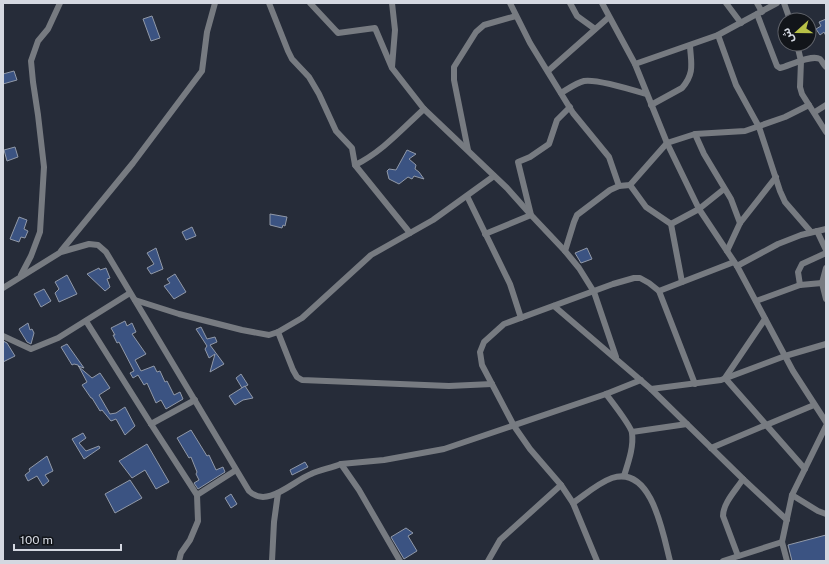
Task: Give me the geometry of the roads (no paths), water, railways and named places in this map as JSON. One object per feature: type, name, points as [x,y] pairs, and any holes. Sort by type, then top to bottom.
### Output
[{"type":"street","points":[[20,277],[31,256],[40,232],[44,167],[31,61],[38,42],[48,29],[60,3]]},
{"type":"street","points":[[61,252],[133,163],[202,71],[207,32],[215,3]]},
{"type":"street","points":[[269,3],[290,55],[309,77],[316,88],[336,131],[352,148],[355,165],[410,233]]},
{"type":"street","points":[[310,3],[338,33],[375,28],[392,68],[424,109],[507,188],[566,251],[579,268],[594,292],[616,357]]},
{"type":"street","points":[[392,3],[395,30],[392,68]]},
{"type":"street","points":[[570,3],[577,16],[595,29]]},
{"type":"street","points":[[602,3],[635,64],[666,143],[699,209],[736,264],[785,356],[814,405],[824,415],[826,422]]},
{"type":"street","points":[[726,3],[741,23]]},
{"type":"street","points":[[757,3],[777,66],[780,68],[801,60],[815,58],[820,59],[826,67]]},
{"type":"street","points":[[635,64],[718,35],[776,3]]},
{"type":"street","points":[[512,4],[516,16],[561,93],[609,157],[619,186]]},
{"type":"street","points":[[468,150],[454,80],[454,67],[476,32],[484,25],[516,16]]},
{"type":"street","points":[[548,71],[609,17]]},
{"type":"street","points":[[718,35],[736,85],[759,127],[785,202],[814,232],[826,251],[802,264],[798,272],[800,285]]},
{"type":"street","points":[[651,105],[682,88],[686,84],[692,69],[690,46]]},
{"type":"street","points":[[799,52],[801,60],[800,87],[809,105],[826,132]]},
{"type":"street","points":[[561,93],[581,82],[586,81],[646,94]]},
{"type":"street","points":[[566,251],[577,215],[610,190],[619,186],[630,185],[666,143],[695,134],[745,131],[785,117],[809,105]]},
{"type":"street","points":[[814,112],[826,105]]},
{"type":"street","points":[[531,215],[518,162],[530,157],[549,144],[557,120],[570,107]]},
{"type":"street","points":[[355,165],[378,151],[424,109]]},
{"type":"street","points":[[695,134],[704,154],[730,199],[740,223]]},
{"type":"street","points":[[135,300],[179,314],[242,330],[269,335],[278,332],[302,318],[371,255],[433,220],[494,176]]},
{"type":"street","points":[[727,250],[740,223],[776,177]]},
{"type":"street","points":[[630,185],[646,206],[672,224],[682,282]]},
{"type":"street","points":[[672,224],[699,209],[724,188]]},
{"type":"street","points":[[467,196],[510,284],[521,318]]},
{"type":"street","points":[[485,234],[531,215]]},
{"type":"street","points":[[659,291],[736,264],[778,244],[826,229]]},
{"type":"street","points":[[3,288],[61,252],[90,244],[98,245],[106,252],[249,491],[255,496],[263,498],[278,493],[310,474],[341,464],[384,460],[444,449],[606,394],[641,380]]},
{"type":"street","points":[[826,268],[822,283],[826,299]]},
{"type":"street","points":[[597,561],[573,503],[561,485],[530,449],[514,426],[482,365],[480,352],[484,342],[504,324],[634,278],[640,278],[659,291],[695,384]]},
{"type":"street","points":[[756,301],[800,285],[822,283]]},
{"type":"street","points":[[3,336],[31,349],[58,338],[130,293]]},
{"type":"street","points":[[554,306],[616,357],[651,389],[787,520]]},
{"type":"street","points":[[725,378],[765,319]]},
{"type":"street","points":[[86,321],[197,495],[198,521],[179,561]]},
{"type":"street","points":[[278,332],[293,370],[297,377],[302,380],[449,386],[492,384]]},
{"type":"street","points":[[651,389],[695,384],[725,378],[785,356],[826,344]]},
{"type":"street","points":[[725,378],[805,468]]},
{"type":"street","points":[[606,394],[632,432],[630,455],[624,476]]},
{"type":"street","points":[[151,424],[194,400]]},
{"type":"street","points":[[711,448],[814,405]]},
{"type":"street","points":[[632,432],[687,424]]},
{"type":"street","points":[[786,561],[782,542],[792,495],[826,426]]},
{"type":"street","points":[[341,464],[359,490],[400,561]]},
{"type":"street","points":[[197,495],[236,470]]},
{"type":"street","points":[[573,503],[604,481],[614,477],[632,477],[641,484],[648,493],[661,527],[670,561]]},
{"type":"street","points":[[738,556],[723,511],[725,505],[743,479]]},
{"type":"street","points":[[488,561],[500,540],[561,485]]},
{"type":"street","points":[[272,561],[274,522],[278,493]]},
{"type":"street","points":[[792,495],[818,511],[826,514]]},
{"type":"street","points":[[723,561],[782,542]]}]
